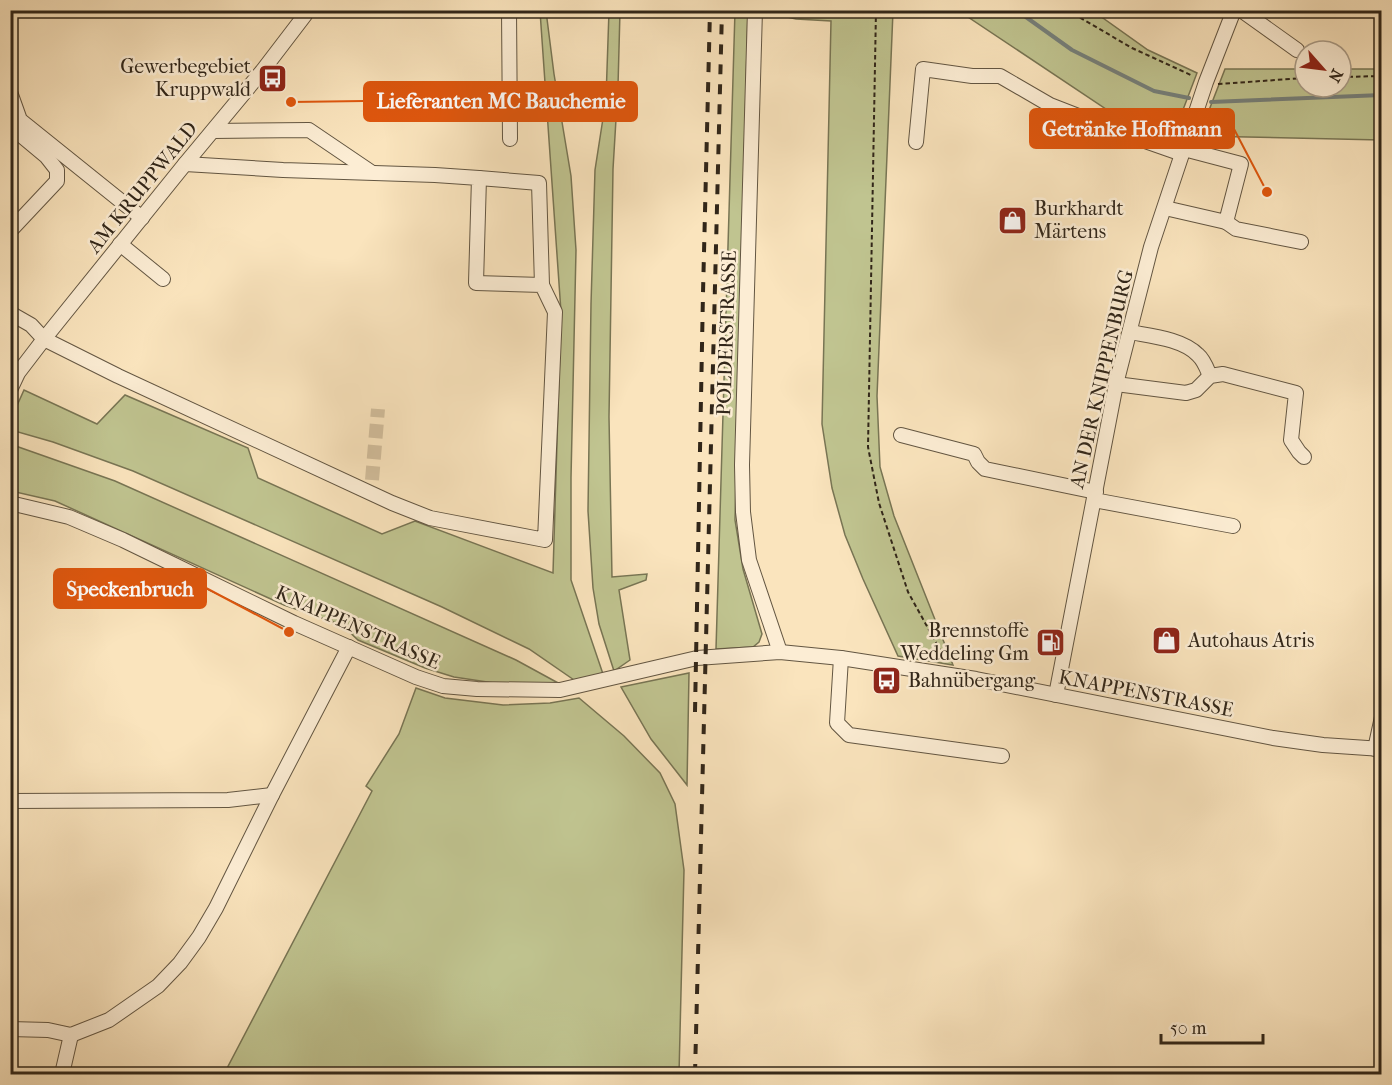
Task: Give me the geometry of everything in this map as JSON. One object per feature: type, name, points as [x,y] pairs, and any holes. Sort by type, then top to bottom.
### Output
[{"type":"street","name":"AM KRUPPWALD","points":[[10,390],[14,372],[44,339],[270,62],[305,15],[306,10]]},
{"type":"street","points":[[509,10],[510,138]]},
{"type":"street","name":"POLDERSTRASSE","points":[[755,10],[742,465],[743,512],[749,560],[780,652]]},
{"type":"street","name":"AN DER KNIPPENBURG","points":[[1056,695],[1116,384],[1151,247],[1206,82],[1234,10]]},
{"type":"street","points":[[1242,10],[1293,47]]},
{"type":"street","points":[[916,142],[922,69],[972,76],[999,76],[1050,105],[1122,133],[1183,151],[1241,164],[1226,222]]},
{"type":"street","points":[[10,92],[20,120],[142,218]]},
{"type":"street","points":[[10,126],[46,156],[57,170],[57,181],[10,231]]},
{"type":"street","points":[[213,131],[309,130],[370,172]]},
{"type":"street","points":[[10,313],[30,325],[44,339],[118,376],[371,487],[430,518],[545,540],[555,312],[542,285],[539,183],[435,174],[283,170],[185,164]]},
{"type":"street","points":[[479,178],[476,283],[542,285]]},
{"type":"street","points":[[1165,208],[1226,222],[1236,229],[1301,242]]},
{"type":"street","points":[[120,244],[163,279]]},
{"type":"street","points":[[1130,332],[1161,338],[1189,347],[1200,357],[1210,376]]},
{"type":"street","points":[[1116,384],[1186,393],[1196,390],[1210,376],[1223,374],[1296,393],[1291,440],[1304,456]]},
{"type":"street","points":[[901,435],[974,454],[985,469],[1233,526]]},
{"type":"street","name":"KNAPPENSTRASSE","points":[[10,503],[69,517],[123,540],[294,623],[416,677],[443,686],[477,689],[560,690],[697,658],[780,652],[841,658],[943,674],[1273,738],[1378,749]]},
{"type":"street","points":[[10,1029],[48,1030],[71,1035],[109,1020],[130,1007],[158,986],[180,963],[216,908],[349,647]]},
{"type":"street","points":[[841,658],[837,723],[849,735],[1002,756]]},
{"type":"street","points":[[1378,749],[1382,717]]},
{"type":"street","points":[[10,801],[228,800],[272,795]]},
{"type":"street","points":[[62,1074],[71,1035]]},
{"type":"path","points":[[876,10],[868,447],[879,502],[908,592],[946,663],[943,674]]},
{"type":"path","points":[[1067,10],[1132,48],[1206,82],[1220,84],[1293,79]]},
{"type":"path","points":[[1353,77],[1382,76]]},
{"type":"green space","points":[[748,10],[735,520],[743,569],[762,634],[759,642],[753,647],[716,649],[735,11]]},
{"type":"green space","points":[[540,11],[546,11],[571,176],[576,250],[571,580],[603,674],[577,682],[529,649],[442,607],[133,471],[53,442],[11,430],[11,419],[24,390],[97,424],[125,395],[248,448],[258,478],[382,534],[415,521],[553,573],[561,312]]},
{"type":"green space","points":[[609,11],[620,11],[613,169],[609,417],[612,577],[647,574],[646,580],[619,590],[630,660],[614,671],[599,624],[593,588],[588,511],[595,170],[606,99]]},
{"type":"green space","points":[[767,11],[893,11],[877,396],[880,467],[894,516],[953,665],[898,656],[845,535],[832,488],[822,424],[831,21],[796,19]]},
{"type":"green space","points":[[959,11],[1093,11],[1148,50],[1197,73],[1173,136],[1112,113]]},
{"type":"green space","points":[[1225,69],[1293,69],[1293,99],[1353,99],[1353,69],[1381,69],[1381,140],[1199,136]]},
{"type":"green space","points":[[10,444],[115,481],[516,660],[560,684],[494,683],[454,677],[425,668],[358,640],[342,625],[284,605],[55,501],[11,491]]},
{"type":"green space","points":[[689,673],[687,785],[651,739],[621,687]]},
{"type":"green space","points":[[416,688],[445,698],[503,705],[550,703],[579,698],[624,736],[660,773],[675,804],[684,870],[679,1074],[224,1074],[372,791],[366,786],[399,734]]},
{"type":"waterway","points":[[1016,10],[1072,50],[1154,91],[1189,98]]},
{"type":"waterway","points":[[1211,102],[1382,95]]},
{"type":"tunnel","points":[[372,480],[378,409]]},
{"type":"railway","points":[[695,712],[710,10]]},
{"type":"railway","points":[[695,1074],[722,10]]},
{"type":"place","name":"Gewerbegebiet Kruppwald","points":[[272,78]]},
{"type":"place","name":"Lieferanten MC Bauchemie","points":[[291,102]]},
{"type":"place","name":"Getränke Hoffmann","points":[[1267,192]]},
{"type":"place","name":"Burkhardt Märtens","points":[[1013,220]]},
{"type":"place","name":"Speckenbruch","points":[[289,632]]},
{"type":"place","name":"Autohaus Atris","points":[[1167,640]]},
{"type":"place","name":"Brennstoffe Weddeling Gm","points":[[1050,642]]},
{"type":"place","name":"Bahnübergang","points":[[887,680]]}]
